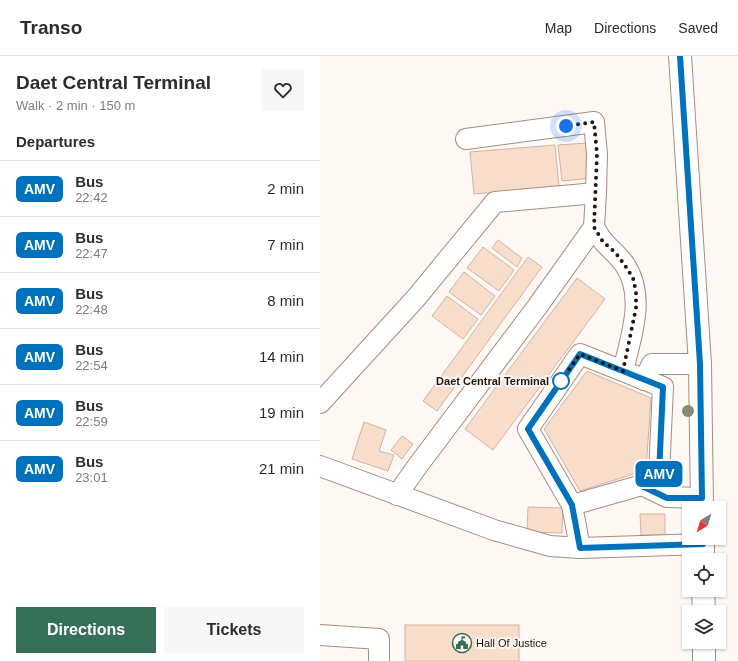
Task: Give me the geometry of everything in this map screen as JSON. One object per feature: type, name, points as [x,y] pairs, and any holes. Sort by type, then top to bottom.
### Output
[{"type":"highway","points":[[680,56],[700,364],[702,501]]},
{"type":"highway","points":[[704,649],[704,661]]},
{"type":"street","points":[[397,495],[537,308],[594,227],[597,154],[594,122],[466,139]]},
{"type":"street","points":[[320,403],[416,298],[495,202],[596,193]]},
{"type":"street","points":[[594,227],[603,242],[615,252],[624,264],[633,278],[636,292],[636,308],[623,371]]},
{"type":"street","points":[[572,505],[642,486],[659,474],[663,387],[580,354],[528,429],[572,505],[580,548]]},
{"type":"street","points":[[644,380],[652,364],[700,364]]},
{"type":"street","points":[[320,466],[494,530],[550,546],[580,548],[703,547]]},
{"type":"street","points":[[642,486],[667,498],[688,501]]},
{"type":"street","points":[[320,635],[379,639],[379,661]]},
{"type":"building","points":[[588,143],[591,178],[562,181],[558,145]]},
{"type":"building","points":[[555,145],[559,187],[474,194],[470,152]]},
{"type":"building","points":[[498,240],[522,258],[517,267],[492,248]]},
{"type":"building","points":[[483,247],[514,270],[499,291],[467,268]]},
{"type":"building","points":[[528,257],[542,267],[437,411],[423,401]]},
{"type":"building","points":[[464,272],[495,296],[481,315],[449,292]]},
{"type":"building","points":[[577,278],[605,299],[493,450],[465,429]]},
{"type":"building","points":[[447,296],[478,319],[463,339],[432,316]]},
{"type":"building","name":"Daet Central Terminal","points":[[587,371],[651,398],[646,470],[580,491],[544,429]]},
{"type":"building","points":[[364,422],[386,430],[379,451],[394,455],[388,471],[352,459]]},
{"type":"building","points":[[402,436],[413,444],[402,459],[391,450]]},
{"type":"building","points":[[528,507],[563,508],[562,533],[527,532]]},
{"type":"building","points":[[640,514],[665,514],[665,535],[641,535]]},
{"type":"building","name":"Hall Of Justice","points":[[405,625],[519,625],[519,661],[405,661]]},
{"type":"bus line","name":"AMV","points":[[680,56],[700,364],[702,498],[667,498],[642,486],[659,474],[663,387],[580,354],[528,429],[572,505],[580,548],[682,545]]},
{"type":"place","name":"Daet Central Terminal","points":[[561,381]]},
{"type":"place","name":"Hall Of Justice","points":[[462,643]]},
{"type":"route","points":[[561,381],[580,354],[623,371],[636,308],[636,292],[633,278],[615,252],[603,242],[594,227],[597,154],[594,122],[566,126]]}]
